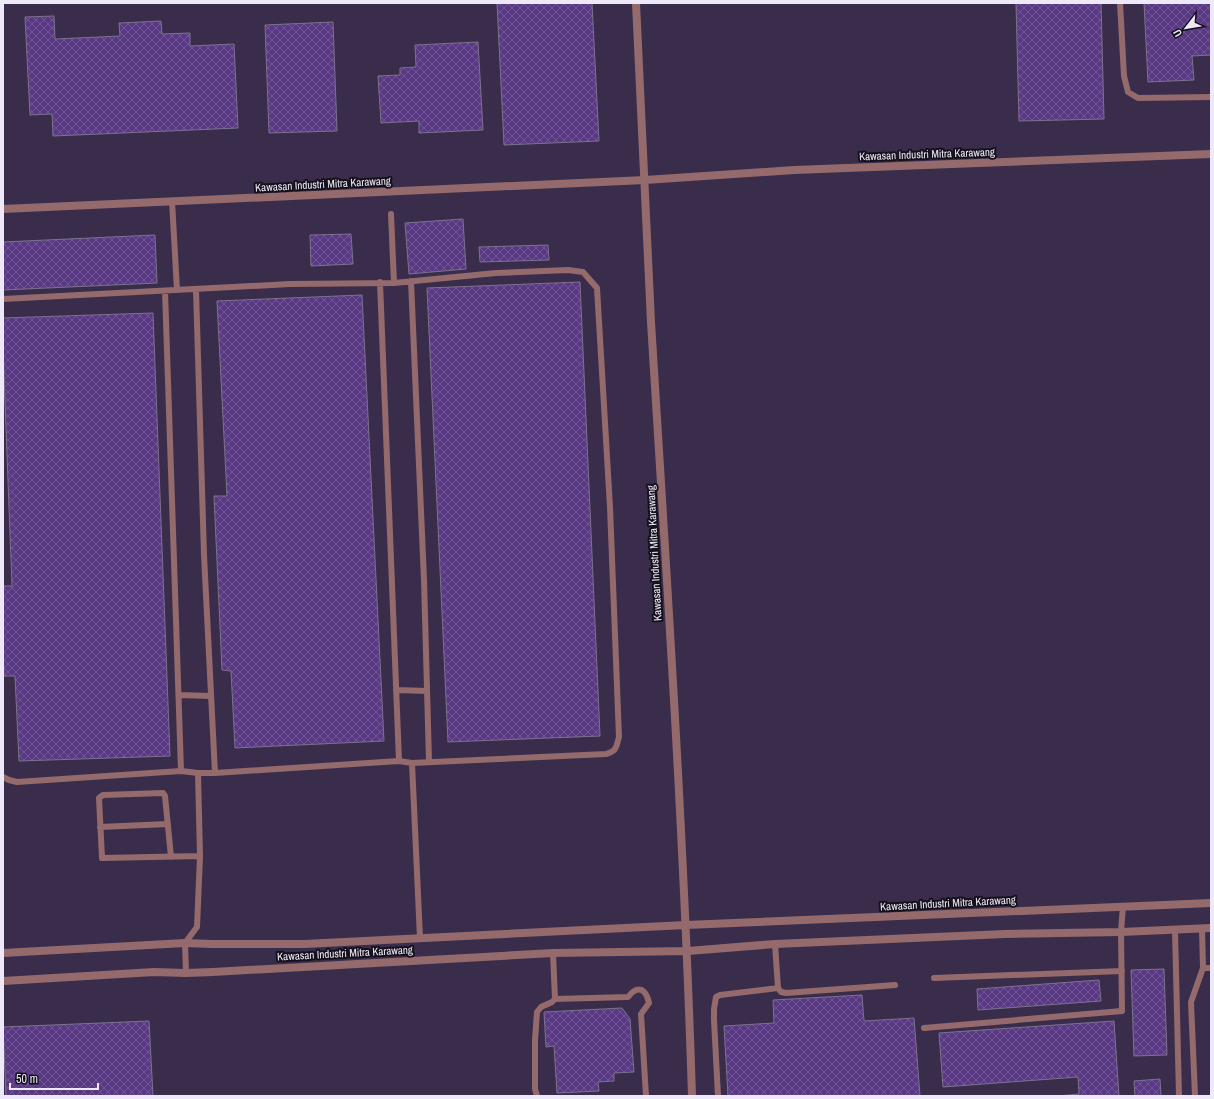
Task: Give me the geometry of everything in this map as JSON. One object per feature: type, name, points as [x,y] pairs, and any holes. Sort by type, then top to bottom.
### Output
[{"type":"street","name":"Kawasan Industri Mitra Karawang","points":[[636,3],[651,317],[681,809],[686,924]]},
{"type":"street","name":"Kawasan Industri Mitra Karawang","points":[[3,209],[645,180],[802,170],[1211,154]]},
{"type":"street","name":"Kawasan Industri Mitra Karawang","points":[[3,953],[185,943],[304,944],[686,924],[1211,903]]},
{"type":"street","points":[[686,924],[692,1096]]},
{"type":"street","name":"Kawasan Industri Mitra Karawang","points":[[3,981],[154,972],[186,973],[553,953],[688,951],[775,944],[1005,934],[1121,932],[1211,928]]},
{"type":"lane","points":[[1120,3],[1124,76],[1128,92],[1138,98],[1211,97]]},
{"type":"lane","points":[[172,202],[177,290]]},
{"type":"lane","points":[[391,214],[394,283]]},
{"type":"lane","points":[[3,299],[290,284],[394,283],[496,274],[568,270],[583,272],[597,288],[610,515],[619,737],[616,748],[612,752],[606,754],[412,762],[399,761],[215,773],[181,771],[17,782],[3,777]]},
{"type":"lane","points":[[411,281],[423,564],[429,761]]},
{"type":"lane","points":[[380,282],[399,761]]},
{"type":"lane","points":[[196,290],[204,547],[215,773]]},
{"type":"lane","points":[[164,291],[181,771]]},
{"type":"lane","points":[[396,690],[427,691]]},
{"type":"lane","points":[[178,695],[211,696]]},
{"type":"lane","points":[[412,762],[420,938]]},
{"type":"lane","points":[[186,973],[185,943],[197,927],[200,856],[198,773]]},
{"type":"lane","points":[[171,857],[165,796],[163,793],[100,796],[98,800],[102,858],[171,857],[200,856]]},
{"type":"lane","points":[[100,827],[168,824]]},
{"type":"lane","points":[[924,1028],[1122,1011],[1121,932],[1123,906]]},
{"type":"lane","points":[[1195,1096],[1191,1002],[1203,968],[1202,928]]},
{"type":"lane","points":[[1175,930],[1179,1096]]},
{"type":"lane","points":[[775,944],[778,988],[781,992],[786,993],[895,985]]},
{"type":"lane","points":[[553,953],[555,999]]},
{"type":"lane","points":[[1203,968],[1211,968]]},
{"type":"lane","points":[[934,978],[1122,971]]},
{"type":"lane","points":[[718,1096],[714,1020],[716,997],[720,995],[778,988]]},
{"type":"lane","points":[[537,1096],[535,1089],[535,1040],[537,1012],[541,1007],[555,999],[628,997],[635,990],[640,989],[647,995],[649,1003],[641,1014],[646,1096]]},
{"type":"shaded area","points":[[3,3],[1211,3],[1211,1096],[3,1096]]},
{"type":"building","points":[[497,3],[592,3],[599,141],[504,145]]},
{"type":"building","points":[[1016,3],[1101,3],[1104,119],[1019,121]]},
{"type":"building","points":[[1144,3],[1211,3],[1211,55],[1192,56],[1194,80],[1148,82]]},
{"type":"building","points":[[54,16],[55,39],[120,36],[119,23],[161,21],[162,34],[190,33],[190,46],[234,44],[238,128],[53,136],[52,114],[30,115],[25,17]]},
{"type":"building","points":[[333,22],[337,131],[269,133],[265,25]]},
{"type":"building","points":[[478,42],[483,130],[419,133],[419,121],[381,123],[378,76],[400,75],[400,68],[416,67],[415,45]]},
{"type":"building","points":[[463,219],[466,269],[409,274],[405,223]]},
{"type":"building","points":[[351,234],[353,264],[311,266],[310,235]]},
{"type":"building","points":[[155,235],[157,283],[3,290],[3,242]]},
{"type":"building","points":[[548,245],[549,260],[480,262],[479,247]]},
{"type":"building","points":[[580,282],[600,736],[448,742],[427,288]]},
{"type":"building","points":[[362,295],[384,741],[235,748],[231,671],[222,670],[214,496],[227,496],[217,301]]},
{"type":"building","points":[[153,313],[170,756],[19,761],[15,676],[4,676],[3,586],[12,586],[3,318]]},
{"type":"building","points":[[1164,969],[1167,1055],[1134,1056],[1131,970]]},
{"type":"building","points":[[1099,980],[1101,1001],[978,1010],[977,989]]},
{"type":"building","points":[[862,995],[864,1021],[914,1018],[920,1096],[728,1096],[724,1026],[774,1023],[773,1000]]},
{"type":"building","points":[[622,1008],[630,1019],[634,1072],[614,1073],[614,1081],[598,1082],[599,1091],[557,1093],[554,1046],[546,1047],[544,1012]]},
{"type":"building","points":[[149,1021],[153,1096],[6,1096],[3,1027]]},
{"type":"building","points":[[1114,1021],[1119,1096],[1057,1096],[1079,1094],[1078,1077],[943,1087],[939,1033]]},
{"type":"building","points":[[1160,1079],[1161,1096],[1135,1096],[1134,1081]]}]
